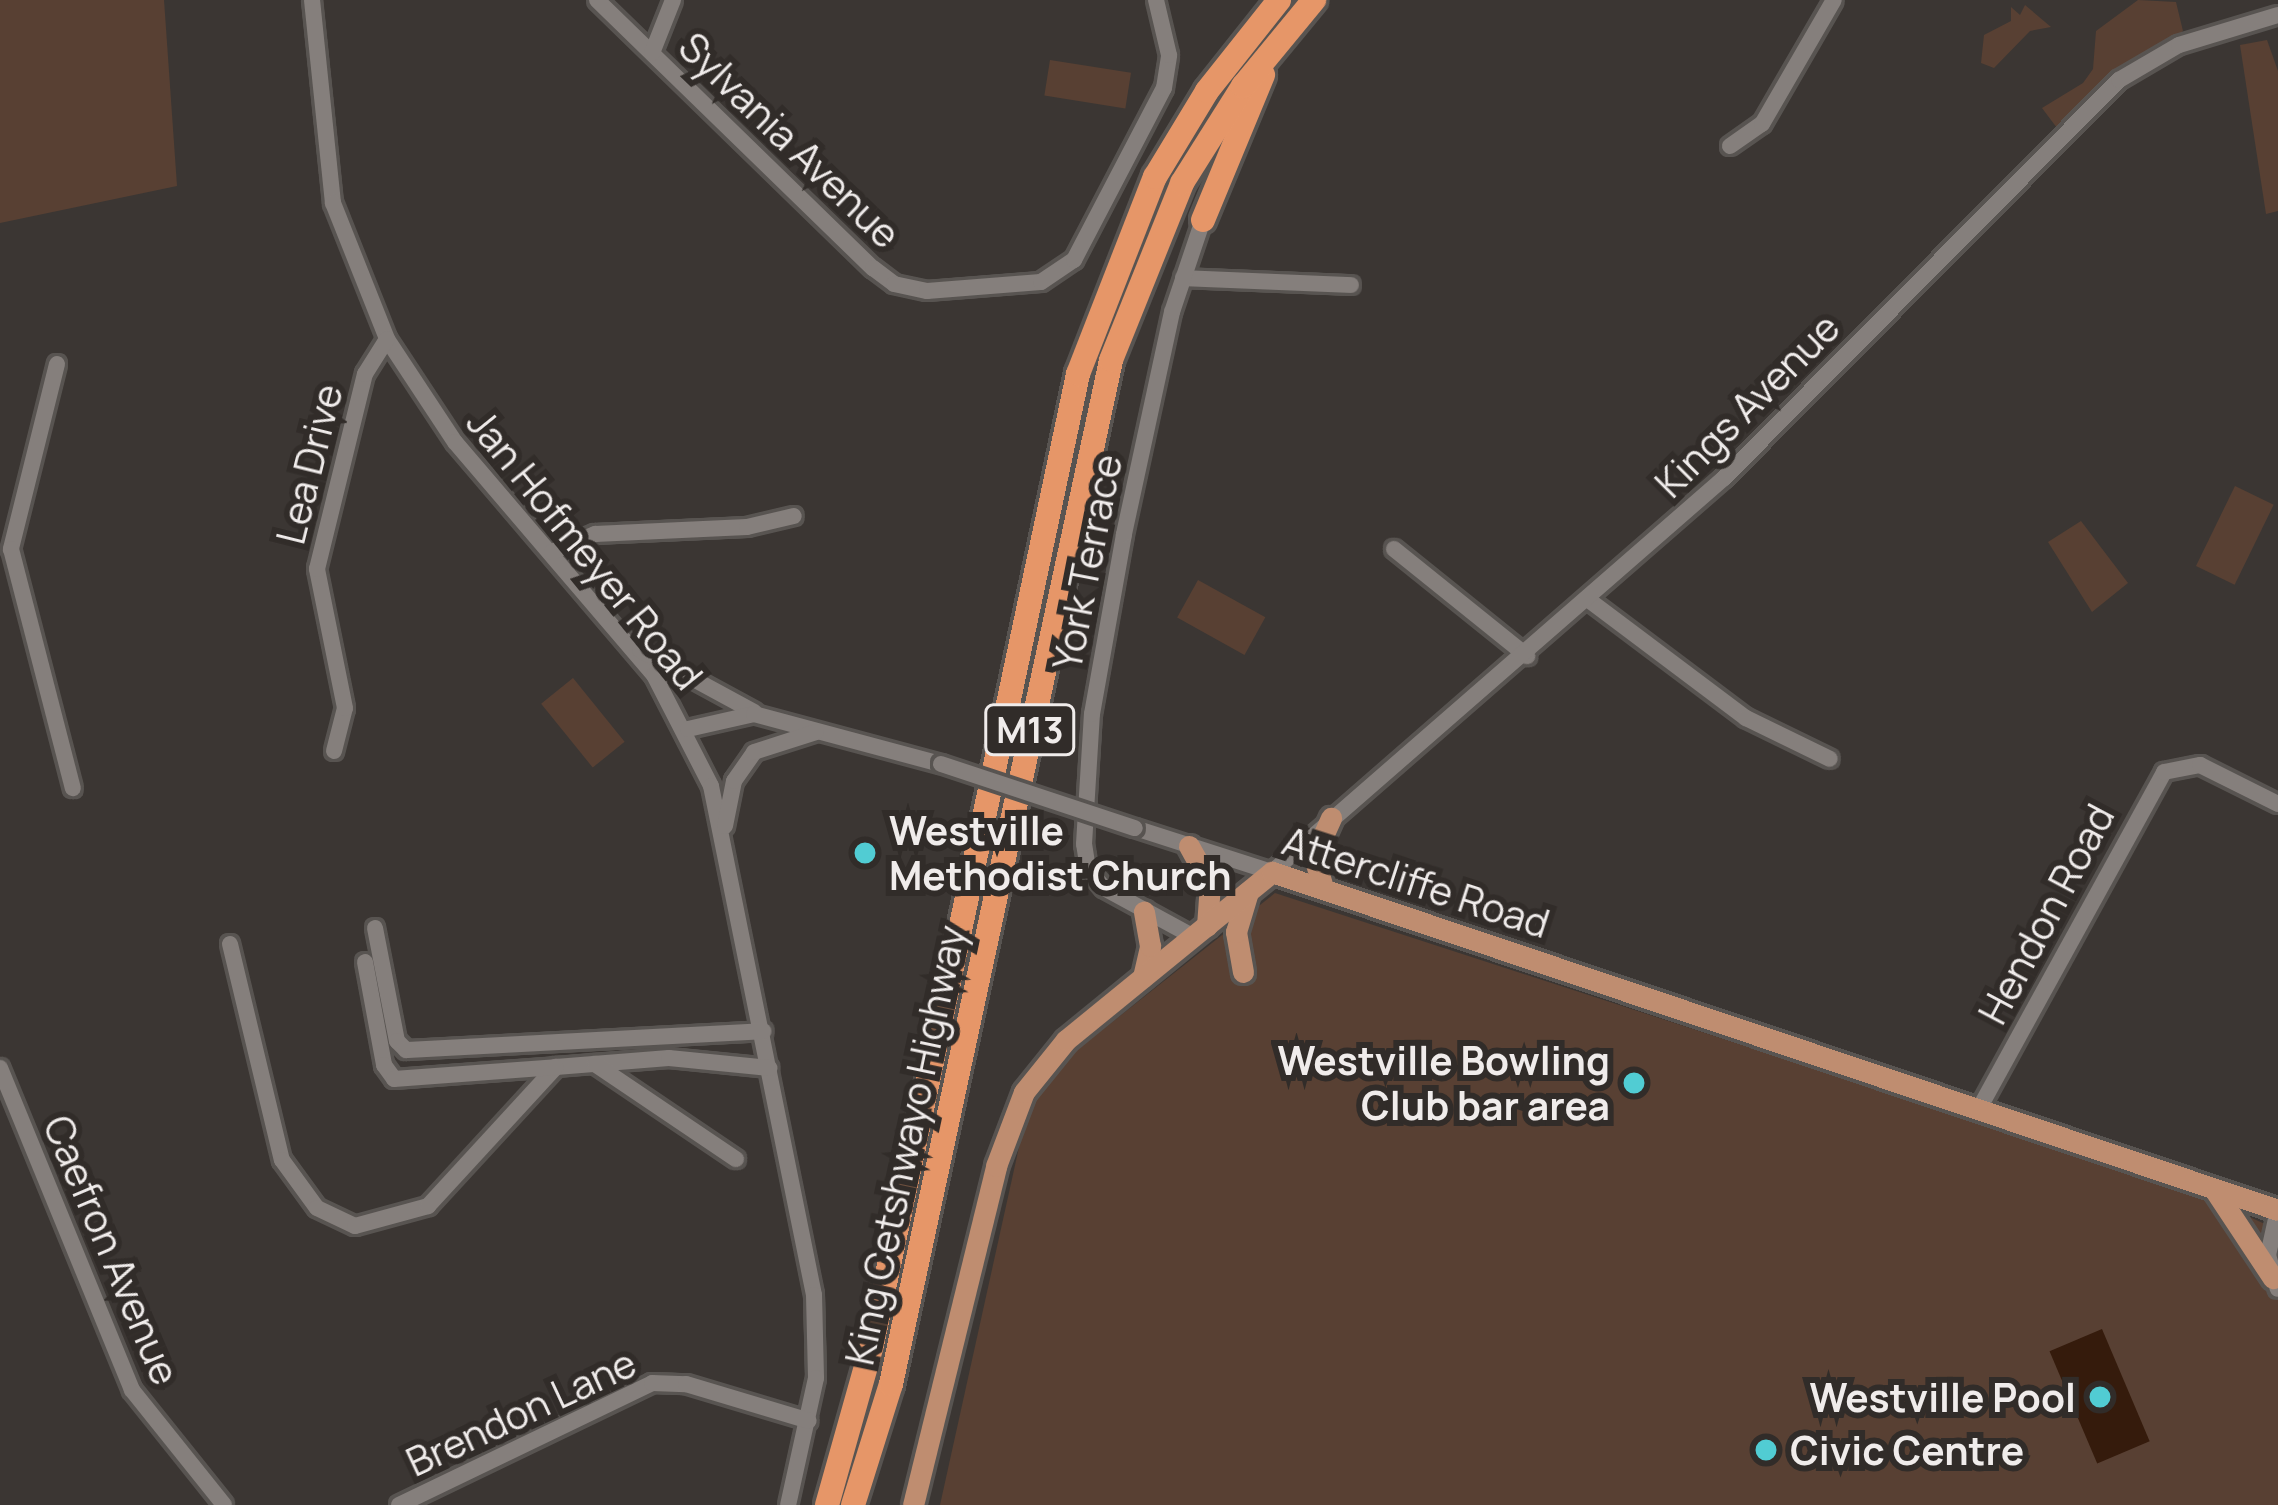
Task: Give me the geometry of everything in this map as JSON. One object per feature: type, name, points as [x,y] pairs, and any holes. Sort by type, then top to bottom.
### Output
[{"type":"highway","name":"King Cetshwayo Highway","points":[[827,1505],[858,1410],[1093,326],[1180,132],[1279,0]]},
{"type":"highway","name":"King Cetshwayo Highway","points":[[853,1505],[891,1384],[1111,360],[1182,184],[1275,45],[1314,0]]},
{"type":"highway","points":[[1203,220],[1275,45]]},
{"type":"main road","points":[[1324,888],[1314,856],[1330,818]]},
{"type":"main road","points":[[1189,846],[1210,884],[1200,932]]},
{"type":"main road","points":[[914,1505],[1015,1108],[1051,1054],[1272,872]]},
{"type":"main road","name":"Attercliffe Road","points":[[1272,872],[2278,1210]]},
{"type":"main road","points":[[1243,972],[1236,932],[1248,892]]},
{"type":"main road","points":[[1143,978],[1150,946],[1144,912]]},
{"type":"main road","points":[[2213,1189],[2276,1284]]},
{"type":"street","name":"Jan Hofmeyer Road","points":[[312,0],[329,185],[387,339],[455,442],[630,642],[688,729],[724,834],[814,1295],[809,1421],[788,1505]]},
{"type":"street","name":"Sylvania Avenue","points":[[597,0],[885,278],[927,291],[1026,284],[1074,260],[1164,88],[1169,55],[1156,0]]},
{"type":"street","points":[[652,53],[673,0]]},
{"type":"street","points":[[1730,146],[1762,124],[1834,0]]},
{"type":"street","name":"Kings Avenue","points":[[1272,872],[1330,818],[1527,656],[1724,478],[2119,80],[2179,45],[2278,15]]},
{"type":"street","name":"York Terrace","points":[[1200,932],[1144,912],[1088,869],[1085,823],[1097,681],[1183,278],[1203,220]]},
{"type":"street","points":[[1183,278],[1351,284]]},
{"type":"street","name":"Lea Drive","points":[[334,751],[345,709],[317,569],[365,374],[387,339]]},
{"type":"street","points":[[57,364],[11,549],[73,788]]},
{"type":"street","points":[[551,552],[595,534],[747,527],[794,516]]},
{"type":"street","points":[[1394,549],[1527,656]]},
{"type":"street","points":[[1590,601],[1746,718],[1830,759]]},
{"type":"street","points":[[630,642],[695,685],[767,717]]},
{"type":"street","name":"Attercliffe Road","points":[[688,729],[729,716],[767,717],[941,764],[1272,872]]},
{"type":"street","points":[[724,834],[730,792],[754,752],[823,731]]},
{"type":"street","name":"Hendon Road","points":[[1980,1107],[2152,787],[2182,764],[2221,771],[2278,804]]},
{"type":"street","points":[[375,928],[397,1040],[406,1050],[764,1031]]},
{"type":"street","points":[[230,944],[282,1160],[306,1196],[344,1222],[381,1224],[428,1206],[556,1067]]},
{"type":"street","points":[[365,962],[384,1065],[394,1078],[680,1059],[770,1068]]},
{"type":"street","points":[[594,1063],[736,1160]]},
{"type":"street","name":"Caefron Avenue","points":[[0,1068],[132,1390],[224,1505]]},
{"type":"street","points":[[2276,1284],[2268,1255],[2278,1210]]},
{"type":"street","name":"Brendon Lane","points":[[399,1505],[652,1383],[686,1384],[809,1421]]},
{"type":"shaded area","points":[[0,0],[164,0],[177,186],[0,223]]},
{"type":"shaded area","points":[[2138,0],[2176,2],[2183,31],[2057,128],[2042,108],[2083,83],[2093,69],[2096,31]]},
{"type":"shaded area","points":[[2025,5],[2051,27],[2030,31],[1994,68],[1981,63],[1984,35],[2011,21],[2011,7],[2020,15]]},
{"type":"shaded area","points":[[2267,40],[2278,71],[2278,211],[2266,214],[2240,45]]},
{"type":"shaded area","points":[[1050,60],[1131,73],[1125,108],[1044,96]]},
{"type":"shaded area","points":[[2235,486],[2274,505],[2235,585],[2196,566]]},
{"type":"shaded area","points":[[2081,521],[2128,583],[2092,612],[2048,542]]},
{"type":"shaded area","points":[[1198,580],[1265,617],[1244,655],[1177,618]]},
{"type":"shaded area","points":[[573,678],[625,742],[593,768],[541,704]]},
{"type":"shaded area","points":[[1275,893],[2197,1193],[2278,1230],[2278,1505],[940,1505],[1027,1111],[1053,1069]]},
{"type":"shaded area","name":"Westville Pool","points":[[2102,1329],[2150,1441],[2097,1464],[2050,1351]]},
{"type":"place","name":"Westville Methodist Church","points":[[865,853]]},
{"type":"place","name":"Westville Bowling Club bar area","points":[[1634,1083]]},
{"type":"place","name":"Westville Pool","points":[[2100,1397]]},
{"type":"place","name":"Civic Centre","points":[[1766,1450]]}]
